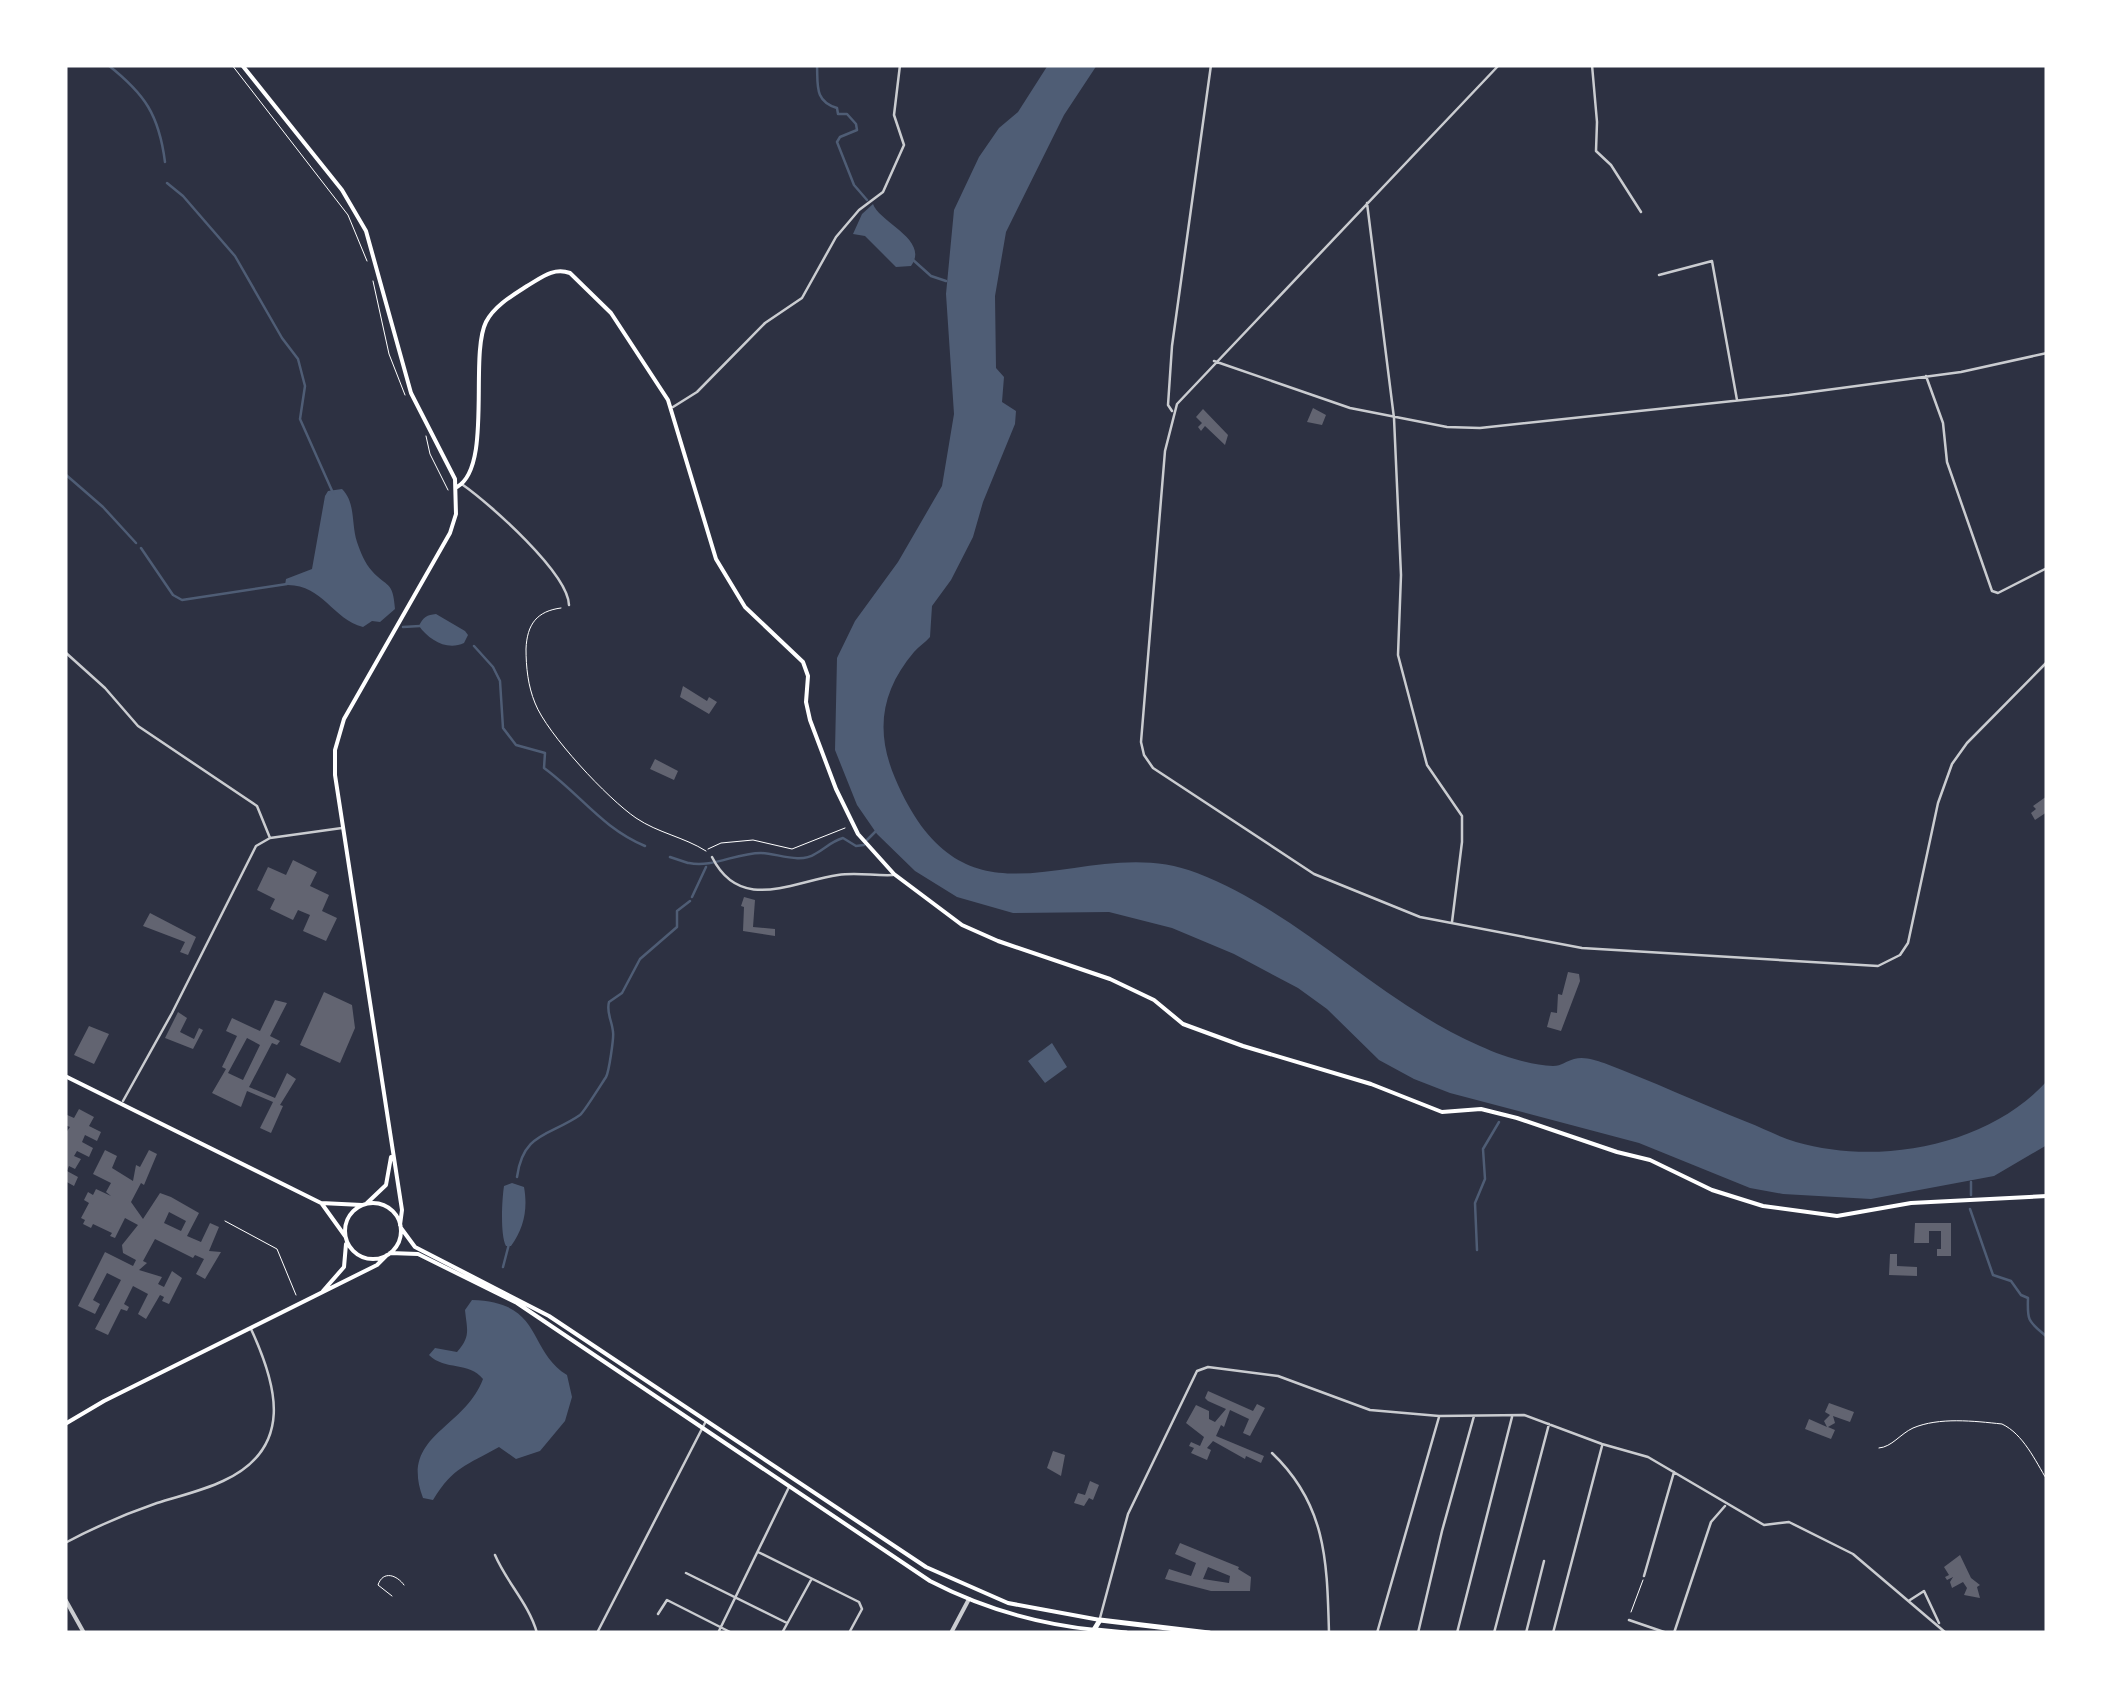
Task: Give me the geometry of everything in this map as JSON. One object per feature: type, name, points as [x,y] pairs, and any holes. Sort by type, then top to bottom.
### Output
[{"type":"main road","points":[[242,65],[342,190],[362,222],[410,392],[460,486]]},
{"type":"main road","points":[[65,1424],[377,1265],[400,1240],[402,1210],[334,762],[339,732],[363,684],[450,533],[476,438],[486,323],[501,304],[556,270],[576,277],[612,313],[672,408],[712,550],[745,607],[803,662],[808,676],[806,702],[810,720],[863,840],[894,874],[970,929],[1110,979],[1154,1000],[1176,1020],[1198,1030],[1371,1084],[1442,1112],[1489,1111],[1650,1160],[1742,1201],[1796,1213],[1836,1216],[1911,1203],[2047,1196]]},
{"type":"main road","points":[[65,1076],[322,1203],[379,1204],[390,1209],[415,1247],[534,1308],[913,1560],[974,1590],[1034,1610],[1209,1633]]},
{"type":"main road","points":[[322,1291],[344,1267],[348,1218],[386,1185],[392,1152]]},
{"type":"main road","points":[[322,1203],[353,1251],[363,1258],[418,1254],[517,1303],[898,1562],[970,1600],[1030,1619],[1096,1632],[1126,1633]]},
{"type":"main road","points":[[788,1487],[793,1480]]},
{"type":"main road","points":[[970,1600],[974,1590]]},
{"type":"main road","points":[[1096,1632],[1100,1620]]},
{"type":"street","points":[[672,408],[697,392],[760,327],[802,298],[836,237],[859,210],[883,192],[904,145],[894,115],[900,65]]},
{"type":"street","points":[[1173,412],[1168,406],[1172,346],[1211,65]]},
{"type":"street","points":[[1499,65],[1214,361],[1173,412],[1165,451],[1147,646],[1141,742],[1144,755],[1168,780],[1314,874],[1406,912],[1594,949],[1847,966],[1886,964],[1904,951],[1911,932],[1938,804],[1952,762],[2047,662]]},
{"type":"street","points":[[1592,65],[1598,122],[1596,151],[1611,165],[1641,212]]},
{"type":"street","points":[[1367,203],[1394,418],[1401,576],[1398,655],[1427,765],[1462,816],[1452,924]]},
{"type":"street","points":[[1659,275],[1712,261],[1737,402]]},
{"type":"street","points":[[1214,361],[1338,405],[1394,418],[1480,428],[1737,402],[1962,372],[2047,353]]},
{"type":"street","points":[[1926,376],[1943,423],[1946,462],[1992,592],[1998,593],[2047,568]]},
{"type":"street","points":[[460,486],[492,506],[513,526],[565,588],[569,605]]},
{"type":"street","points":[[65,652],[100,682],[138,726],[257,806],[270,838]]},
{"type":"street","points":[[122,1104],[256,846],[270,838],[343,828]]},
{"type":"street","points":[[712,857],[733,883],[762,891],[844,874],[894,874]]},
{"type":"street","points":[[65,1543],[114,1518],[223,1482],[245,1468],[272,1428],[276,1401],[271,1375],[251,1327]]},
{"type":"street","points":[[1100,1620],[1121,1533],[1202,1367],[1278,1376],[1370,1410],[1439,1416],[1513,1415],[1550,1422],[1602,1444],[1648,1456],[1764,1525],[1789,1522],[1853,1554],[1946,1633]]},
{"type":"street","points":[[1418,1633],[1474,1414]]},
{"type":"street","points":[[1457,1633],[1513,1415]]},
{"type":"street","points":[[1377,1633],[1439,1416]]},
{"type":"street","points":[[600,1630],[706,1421]]},
{"type":"street","points":[[1494,1633],[1550,1422]]},
{"type":"street","points":[[1552,1633],[1602,1444]]},
{"type":"street","points":[[1272,1452],[1299,1482],[1325,1547],[1329,1633]]},
{"type":"street","points":[[1644,1576],[1674,1472]]},
{"type":"street","points":[[718,1633],[788,1487]]},
{"type":"street","points":[[1674,1633],[1711,1522],[1726,1504]]},
{"type":"street","points":[[757,1552],[862,1605],[849,1633]]},
{"type":"street","points":[[495,1555],[503,1574],[531,1614],[537,1633]]},
{"type":"street","points":[[1526,1633],[1544,1561]]},
{"type":"street","points":[[686,1573],[787,1623]]},
{"type":"street","points":[[782,1633],[812,1578]]},
{"type":"street","points":[[1910,1601],[1924,1591],[1942,1628]]},
{"type":"street","points":[[65,1600],[84,1633]]},
{"type":"street","points":[[658,1614],[667,1600],[732,1633]]},
{"type":"street","points":[[951,1633],[970,1600]]},
{"type":"street","points":[[1629,1620],[1668,1633]]},
{"type":"path","points":[[232,65],[348,215],[367,261]]},
{"type":"path","points":[[371,273],[389,354],[403,392]]},
{"type":"path","points":[[426,436],[430,454],[451,497]]},
{"type":"path","points":[[569,605],[536,617],[527,638],[530,685],[540,715],[621,806],[650,826],[705,850],[712,857]]},
{"type":"path","points":[[705,850],[721,843],[753,840],[797,848],[844,828],[851,820]]},
{"type":"path","points":[[225,1221],[277,1249],[296,1295]]},
{"type":"path","points":[[1879,1448],[1886,1448],[1904,1432],[1926,1423],[2002,1424],[2029,1450],[2047,1480]]},
{"type":"path","points":[[1629,1620],[1644,1576]]},
{"type":"path","points":[[392,1596],[378,1585],[382,1578],[398,1577],[404,1585]]},
{"type":"water","points":[[1048,65],[1097,65],[1064,115],[1006,232],[995,296],[996,368],[1004,377],[1002,402],[1016,411],[1015,424],[973,537],[951,580],[932,606],[930,637],[894,682],[885,712],[889,761],[924,830],[957,859],[992,872],[1030,873],[1112,863],[1154,863],[1197,873],[1271,911],[1407,1006],[1480,1046],[1544,1065],[1556,1066],[1578,1058],[1597,1061],[1796,1142],[1862,1152],[1931,1145],[1995,1121],[2047,1081],[2047,1145],[1994,1176],[1871,1199],[1750,1188],[1639,1143],[1450,1093],[1414,1079],[1379,1060],[1327,1009],[1298,988],[1234,954],[1172,928],[1109,912],[1013,913],[957,897],[915,871],[877,834],[857,805],[835,750],[837,658],[855,621],[898,562],[942,486],[954,414],[946,294],[954,210],[979,157],[999,128],[1018,112]]},
{"type":"water","points":[[873,204],[914,248],[911,266],[896,267],[865,236],[853,234],[862,214]]},
{"type":"water","points":[[342,489],[349,501],[363,557],[391,589],[394,600],[395,609],[380,622],[372,621],[363,627],[343,617],[318,595],[285,585],[286,579],[312,569],[325,496],[328,491]]},
{"type":"water","points":[[436,614],[465,631],[468,635],[464,643],[445,645],[423,631],[419,626],[422,620]]},
{"type":"water","points":[[1052,1043],[1067,1067],[1045,1083],[1028,1061]]},
{"type":"water","points":[[512,1183],[524,1187],[525,1211],[515,1239],[511,1246],[506,1246],[503,1192],[504,1186]]},
{"type":"water","points":[[472,1300],[495,1303],[523,1318],[545,1353],[567,1375],[572,1397],[565,1421],[540,1451],[516,1459],[499,1447],[454,1473],[433,1500],[423,1498],[418,1477],[426,1446],[474,1396],[483,1379],[471,1370],[442,1363],[429,1355],[435,1348],[457,1352],[467,1332],[465,1310]]},
{"type":"building","points":[[1313,408],[1326,415],[1322,425],[1307,422]]},
{"type":"building","points":[[1203,409],[1228,435],[1225,445],[1205,426],[1201,431],[1198,427],[1202,423],[1196,417]]},
{"type":"building","points":[[683,686],[707,701],[709,697],[717,702],[709,714],[680,697]]},
{"type":"building","points":[[655,759],[678,771],[674,780],[650,769]]},
{"type":"building","points":[[2047,796],[2047,812],[2035,820],[2033,806]]},
{"type":"building","points":[[293,860],[317,872],[310,886],[329,895],[322,911],[337,918],[326,941],[303,931],[310,915],[298,910],[293,920],[270,909],[275,899],[257,890],[268,867],[286,875]]},
{"type":"building","points":[[744,897],[755,900],[753,927],[775,929],[775,936],[743,931]]},
{"type":"building","points":[[150,913],[196,937],[188,955],[180,952],[185,942],[143,926]]},
{"type":"building","points":[[1568,972],[1579,974],[1580,981],[1561,1031],[1547,1027],[1551,1012],[1557,1013],[1558,994],[1562,995]]},
{"type":"building","points":[[324,992],[352,1005],[355,1028],[340,1063],[300,1045]]},
{"type":"building","points":[[275,1000],[287,1003],[270,1036],[280,1041],[277,1045],[272,1043],[249,1087],[275,1098],[287,1073],[296,1079],[280,1105],[283,1106],[271,1133],[260,1128],[273,1102],[247,1091],[241,1107],[212,1093],[226,1069],[222,1067],[237,1036],[226,1031],[232,1018],[260,1031]],"holes":[[[247,1038],[260,1045],[243,1080],[228,1073]]]},
{"type":"building","points":[[178,1012],[187,1018],[180,1032],[194,1039],[199,1028],[203,1030],[193,1049],[165,1038]]},
{"type":"building","points":[[89,1026],[109,1034],[94,1064],[74,1055]]},
{"type":"building","points":[[79,1109],[94,1117],[89,1126],[101,1132],[97,1141],[85,1135],[82,1142],[93,1148],[89,1157],[77,1151],[74,1156],[81,1159],[75,1169],[69,1166],[67,1171],[78,1177],[74,1186],[65,1181],[65,1134],[70,1127],[65,1125],[65,1114],[74,1118]]},
{"type":"building","points":[[105,1150],[117,1156],[112,1168],[133,1181],[136,1165],[140,1167],[149,1150],[157,1154],[144,1185],[141,1183],[131,1202],[143,1219],[160,1193],[199,1213],[187,1236],[201,1242],[210,1223],[219,1227],[209,1251],[221,1252],[205,1279],[196,1274],[204,1259],[195,1255],[193,1258],[155,1239],[143,1261],[147,1263],[139,1270],[162,1277],[158,1284],[164,1287],[172,1271],[182,1278],[169,1304],[160,1295],[146,1319],[138,1314],[148,1294],[133,1286],[124,1304],[129,1307],[127,1311],[121,1309],[108,1335],[95,1329],[121,1280],[107,1273],[93,1300],[100,1304],[95,1314],[78,1306],[105,1252],[133,1266],[136,1260],[123,1253],[122,1245],[138,1225],[125,1218],[115,1238],[93,1224],[91,1228],[83,1224],[88,1192],[93,1195],[96,1189],[111,1196],[106,1192],[111,1183],[93,1174]],"holes":[[[169,1212],[186,1221],[181,1231],[164,1223]]]},
{"type":"building","points":[[1915,1223],[1951,1223],[1951,1256],[1937,1256],[1941,1231],[1929,1231],[1929,1243],[1914,1243]]},
{"type":"building","points":[[1890,1254],[1897,1254],[1897,1266],[1917,1267],[1917,1276],[1889,1275]]},
{"type":"building","points":[[1208,1391],[1253,1411],[1257,1404],[1265,1408],[1250,1436],[1243,1433],[1249,1419],[1230,1410],[1216,1436],[1264,1456],[1261,1463],[1246,1456],[1245,1459],[1213,1441],[1207,1448],[1211,1450],[1207,1460],[1191,1453],[1191,1442],[1200,1446],[1204,1437],[1186,1423],[1196,1405],[1209,1411],[1209,1419],[1215,1422],[1226,1409],[1205,1398]]},
{"type":"building","points":[[1829,1403],[1854,1412],[1850,1422],[1833,1416],[1835,1423],[1828,1427],[1835,1430],[1831,1439],[1805,1429],[1809,1419],[1827,1427],[1824,1421],[1830,1415],[1825,1412]]},
{"type":"building","points":[[1053,1451],[1065,1455],[1061,1476],[1047,1468]]},
{"type":"building","points":[[1090,1481],[1099,1485],[1093,1500],[1089,1498],[1084,1506],[1074,1503],[1078,1493],[1085,1495]]},
{"type":"building","points":[[1180,1543],[1239,1567],[1251,1577],[1250,1591],[1211,1591],[1165,1579],[1169,1569],[1191,1576],[1196,1563],[1175,1554]],"holes":[[[1208,1567],[1230,1576],[1229,1583],[1203,1579]]]},
{"type":"building","points":[[1960,1555],[1971,1578],[1980,1585],[1980,1598],[1964,1595],[1967,1588],[1963,1582],[1952,1588],[1953,1577],[1945,1577],[1949,1575],[1944,1567]]},
{"type":"waterway","points":[[108,65],[148,107],[159,131],[165,162]]},
{"type":"waterway","points":[[817,65],[821,97],[837,108],[838,114],[847,114],[856,124],[857,130],[837,142],[854,185],[867,200]]},
{"type":"waterway","points":[[167,183],[235,256],[298,359],[305,386],[300,419],[333,493]]},
{"type":"waterway","points":[[912,259],[931,276],[946,281]]},
{"type":"waterway","points":[[65,474],[136,543]]},
{"type":"waterway","points":[[141,548],[173,595],[182,600],[287,584]]},
{"type":"waterway","points":[[403,627],[420,626]]},
{"type":"waterway","points":[[474,646],[500,681],[503,728],[516,745],[545,753],[544,768],[604,821],[645,846]]},
{"type":"waterway","points":[[867,840],[877,830]]},
{"type":"waterway","points":[[689,863],[706,864],[761,853],[809,857],[843,838],[856,846],[864,845]]},
{"type":"waterway","points":[[670,857],[688,863]]},
{"type":"waterway","points":[[692,897],[706,867]]},
{"type":"waterway","points":[[517,1177],[520,1162],[532,1143],[580,1115],[606,1077],[613,1035],[609,1002],[622,993],[640,959],[677,927],[677,911],[690,901]]},
{"type":"waterway","points":[[1477,1250],[1475,1203],[1485,1179],[1483,1149],[1499,1122]]},
{"type":"waterway","points":[[1971,1182],[1971,1195]]},
{"type":"waterway","points":[[1970,1209],[1993,1275],[2011,1281],[2028,1298],[2030,1321],[2047,1337]]},
{"type":"waterway","points":[[503,1267],[509,1244]]}]
